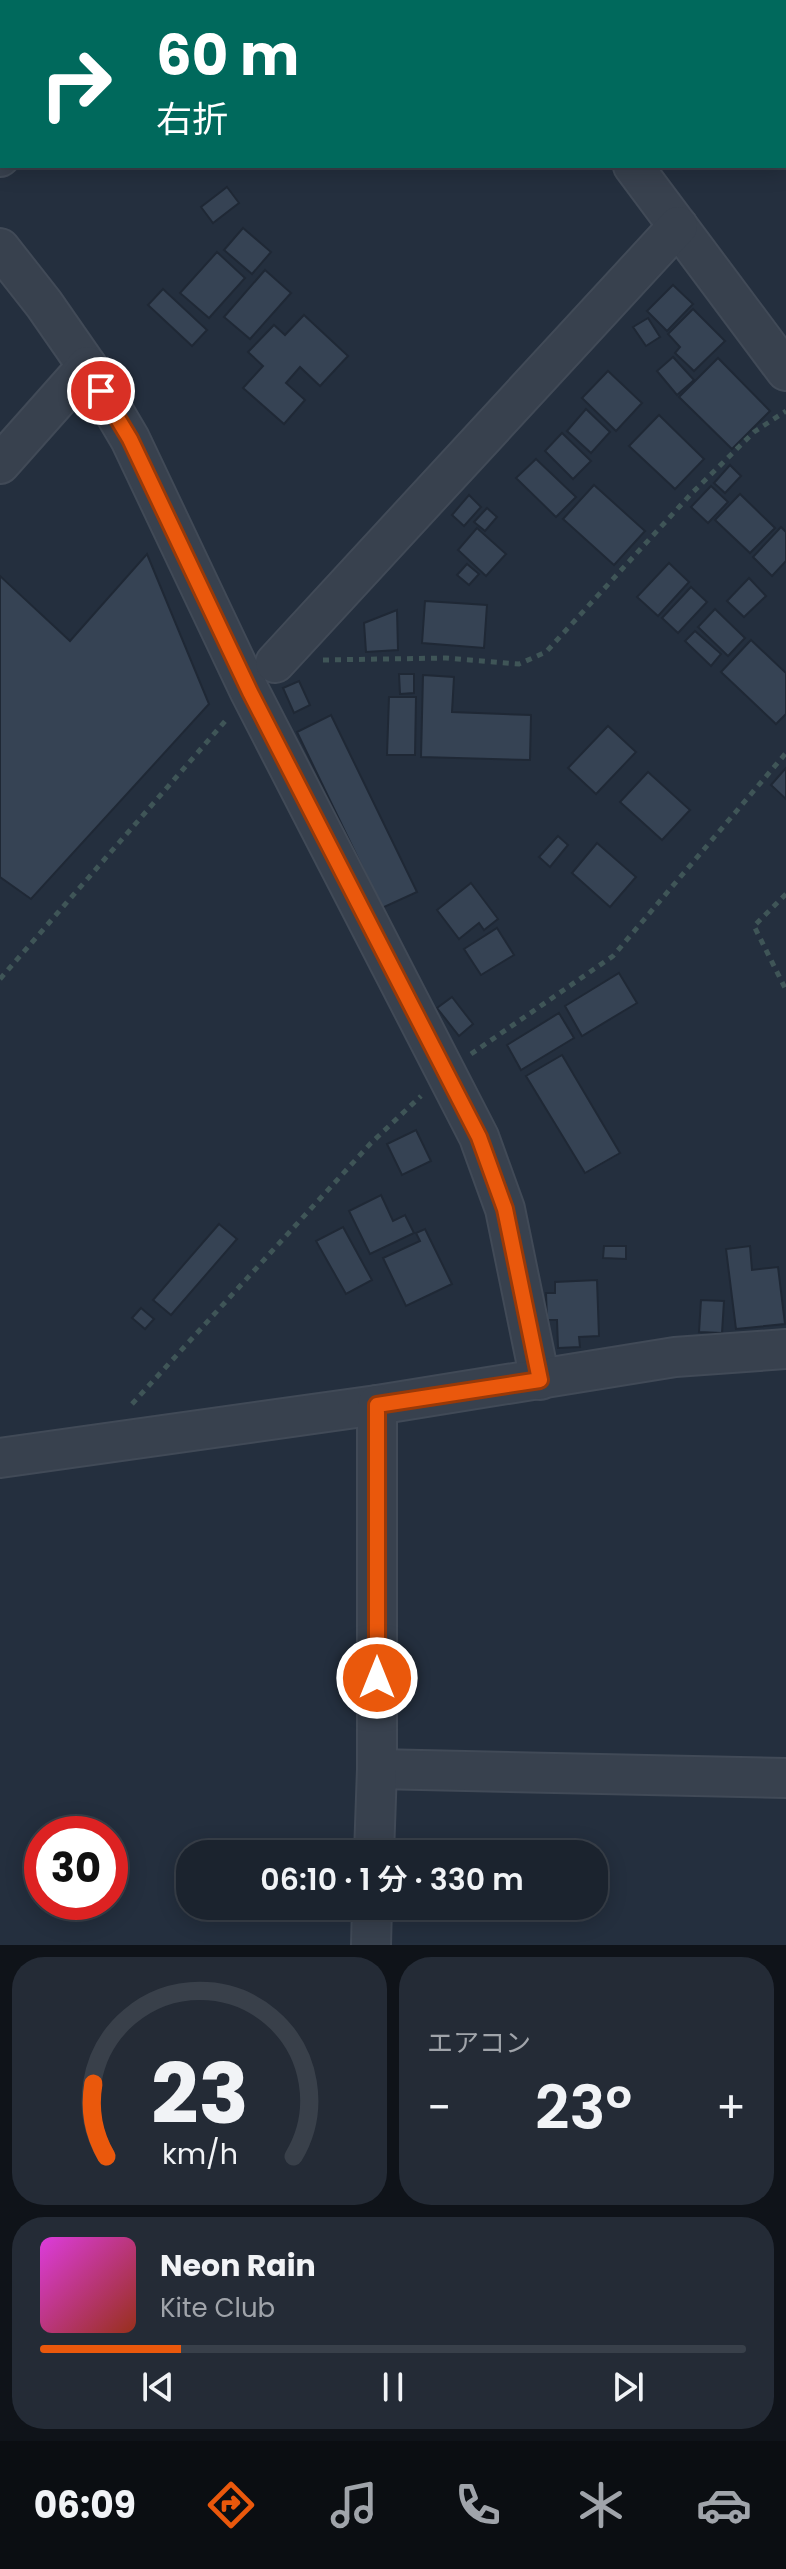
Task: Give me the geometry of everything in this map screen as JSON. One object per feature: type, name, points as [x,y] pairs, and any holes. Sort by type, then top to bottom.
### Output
[{"type":"street","points":[[634,168],[786,371]]},
{"type":"street","points":[[275,663],[678,226]]},
{"type":"street","points":[[0,248],[87,366],[130,439],[250,692],[479,1137],[505,1209],[540,1380]]},
{"type":"street","points":[[0,464],[87,366]]},
{"type":"street","points":[[0,1458],[377,1405],[675,1357],[786,1349]]},
{"type":"street","points":[[374,1840],[377,1405]]},
{"type":"street","points":[[377,1769],[786,1778]]},
{"type":"street","points":[[371,1945],[372,1920]]},
{"type":"path","points":[[275,663],[363,658],[446,658],[519,664],[546,652],[691,494],[754,432],[786,411]]},
{"type":"path","points":[[0,979],[250,692]]},
{"type":"path","points":[[105,1444],[122,1414],[197,1336],[371,1143],[444,1073],[613,956],[786,753]]},
{"type":"path","points":[[786,894],[754,926],[786,990]]},
{"type":"building","points":[[227,187],[239,203],[213,223],[201,207]]},
{"type":"building","points":[[243,228],[271,252],[252,274],[224,250]]},
{"type":"building","points":[[217,252],[245,278],[209,318],[180,293]]},
{"type":"building","points":[[265,270],[291,293],[250,339],[224,317]]},
{"type":"building","points":[[673,285],[693,304],[667,331],[647,311]]},
{"type":"building","points":[[163,289],[207,330],[192,346],[148,305]]},
{"type":"building","points":[[693,309],[725,341],[694,371],[675,353],[680,347],[668,334]]},
{"type":"building","points":[[304,315],[348,356],[320,386],[300,367],[286,383],[305,400],[284,424],[243,388],[263,366],[248,352],[274,325],[285,335]]},
{"type":"building","points":[[648,318],[660,337],[646,346],[633,327]]},
{"type":"building","points":[[673,357],[694,380],[677,395],[657,371]]},
{"type":"building","points":[[718,358],[770,411],[732,449],[679,397]]},
{"type":"building","points":[[608,371],[642,403],[616,431],[582,398]]},
{"type":"building","points":[[586,409],[610,432],[591,453],[567,431]]},
{"type":"building","points":[[659,415],[704,459],[675,489],[629,446]]},
{"type":"building","points":[[562,433],[591,461],[573,479],[545,451]]},
{"type":"building","points":[[536,459],[576,497],[556,517],[516,478]]},
{"type":"building","points":[[730,465],[741,476],[725,493],[714,483]]},
{"type":"building","points":[[594,485],[645,531],[614,565],[563,519]]},
{"type":"building","points":[[711,486],[728,502],[708,523],[691,507]]},
{"type":"building","points":[[740,494],[775,528],[750,553],[715,520]]},
{"type":"building","points":[[469,495],[481,507],[464,526],[452,515]]},
{"type":"building","points":[[487,508],[497,517],[485,531],[474,522]]},
{"type":"building","points":[[781,527],[786,532],[786,561],[772,576],[753,557]]},
{"type":"building","points":[[477,528],[506,554],[486,576],[458,550]]},
{"type":"building","points":[[147,554],[209,704],[31,899],[0,877],[0,576],[70,641]]},
{"type":"building","points":[[669,563],[689,582],[658,616],[637,597]]},
{"type":"building","points":[[467,564],[479,574],[469,585],[457,575]]},
{"type":"building","points":[[749,578],[766,596],[744,617],[727,601]]},
{"type":"building","points":[[691,587],[707,602],[678,633],[662,618]]},
{"type":"building","points":[[425,601],[487,605],[484,648],[422,643]]},
{"type":"building","points":[[715,609],[745,638],[728,656],[698,627]]},
{"type":"building","points":[[397,610],[398,650],[366,652],[364,623]]},
{"type":"building","points":[[695,631],[721,654],[711,666],[685,641]]},
{"type":"building","points":[[751,640],[786,673],[786,714],[776,724],[721,672]]},
{"type":"building","points":[[399,674],[414,674],[414,693],[400,694]]},
{"type":"building","points":[[423,675],[454,677],[452,712],[531,715],[530,760],[421,757]]},
{"type":"building","points":[[299,681],[310,705],[294,713],[283,688]]},
{"type":"building","points":[[389,697],[416,697],[415,755],[387,755]]},
{"type":"building","points":[[331,715],[417,892],[382,908],[297,732]]},
{"type":"building","points":[[608,726],[636,752],[596,794],[568,768]]},
{"type":"building","points":[[786,768],[786,799],[771,785]]},
{"type":"building","points":[[648,772],[690,810],[662,840],[620,802]]},
{"type":"building","points":[[558,836],[568,845],[550,867],[539,857]]},
{"type":"building","points":[[597,843],[636,877],[610,907],[572,873]]},
{"type":"building","points":[[471,883],[498,919],[484,930],[479,923],[459,939],[437,910]]},
{"type":"building","points":[[497,928],[514,955],[481,975],[464,949]]},
{"type":"building","points":[[619,973],[637,1003],[582,1036],[565,1006]]},
{"type":"building","points":[[452,997],[473,1024],[459,1036],[437,1008]]},
{"type":"building","points":[[559,1013],[574,1038],[521,1070],[507,1045]]},
{"type":"building","points":[[562,1055],[620,1153],[585,1173],[526,1076]]},
{"type":"building","points":[[416,1130],[431,1161],[402,1175],[387,1144]]},
{"type":"building","points":[[381,1195],[393,1221],[405,1215],[414,1233],[370,1254],[349,1211]]},
{"type":"building","points":[[219,1224],[237,1239],[171,1315],[153,1300]]},
{"type":"building","points":[[343,1227],[372,1280],[346,1294],[316,1241]]},
{"type":"building","points":[[425,1229],[452,1284],[406,1306],[383,1258],[420,1241],[416,1233]]},
{"type":"building","points":[[604,1246],[626,1246],[626,1259],[603,1258]]},
{"type":"building","points":[[750,1246],[752,1270],[778,1267],[785,1324],[736,1329],[726,1249]]},
{"type":"building","points":[[597,1280],[599,1336],[579,1337],[580,1347],[558,1348],[557,1320],[547,1320],[546,1293],[555,1293],[555,1282]]},
{"type":"building","points":[[701,1300],[724,1301],[722,1333],[699,1332]]},
{"type":"building","points":[[141,1308],[154,1319],[145,1329],[132,1318]]},
{"type":"route","points":[[101,391],[130,439],[194,568],[250,692],[479,1137],[505,1209],[540,1380],[377,1405],[377,1678]]}]
